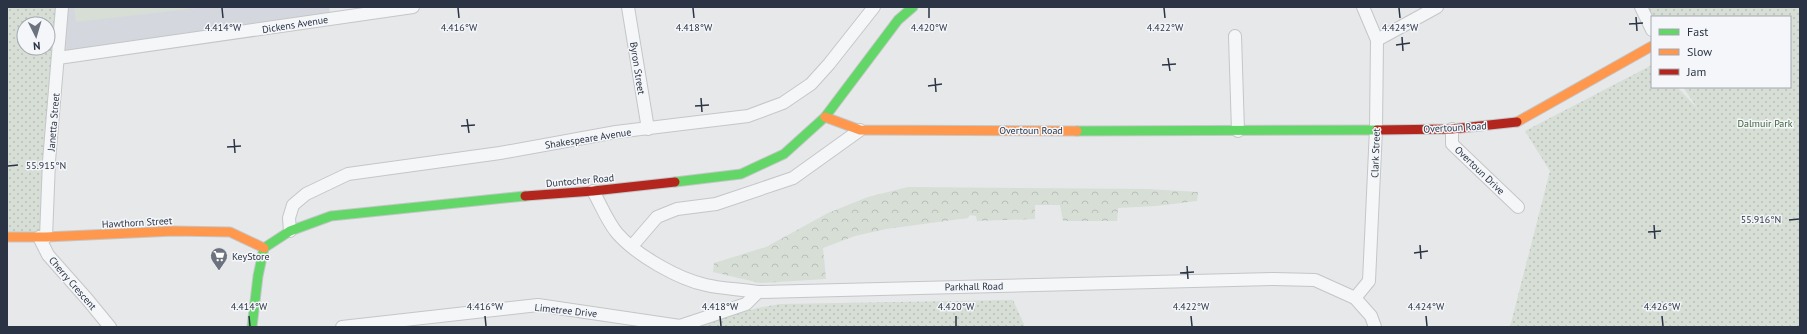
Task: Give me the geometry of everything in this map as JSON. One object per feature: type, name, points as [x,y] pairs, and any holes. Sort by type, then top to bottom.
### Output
[{"type":"street","name":"Janetta Street","points":[[43,237],[62,7]]},
{"type":"street","name":"Dickens Avenue","points":[[58,58],[260,30],[330,13],[413,7]]},
{"type":"street","name":"Byron Street","points":[[628,7],[648,128]]},
{"type":"street","name":"Shakespeare Avenue","points":[[290,231],[289,218],[293,205],[306,194],[348,174],[500,153],[616,132],[748,116],[783,104],[811,84],[829,64],[874,7]]},
{"type":"street","name":"Duntocher Road","points":[[264,248],[290,231],[331,216],[504,197],[593,191],[741,174],[784,154],[825,117],[898,20],[913,7]]},
{"type":"street","name":"Clark Street","points":[[1355,298],[1368,281],[1376,129],[1377,40],[1363,7]]},
{"type":"street","points":[[1377,40],[1437,7]]},
{"type":"street","points":[[1641,7],[1651,28]]},
{"type":"street","points":[[1235,36],[1238,130]]},
{"type":"street","name":"Overtoun Road","points":[[825,117],[860,130],[1452,129],[1515,123],[1651,47]]},
{"type":"street","name":"Overtoun Drive","points":[[1452,129],[1452,144],[1518,208]]},
{"type":"street","points":[[632,246],[657,217],[678,209],[716,204],[793,178],[860,130]]},
{"type":"street","name":"Parkhall Road","points":[[593,191],[618,234],[632,246],[650,260],[672,273],[706,285],[758,292],[1274,279],[1315,280],[1355,298],[1371,316],[1375,327]]},
{"type":"street","name":"Hawthorn Street","points":[[7,237],[43,237],[181,231],[230,232],[264,248]]},
{"type":"street","name":"Cherry Crescent","points":[[43,237],[48,255],[87,298],[110,327]]},
{"type":"street","points":[[252,327],[258,276],[264,248]]},
{"type":"street","name":"Limetree Drive","points":[[342,327],[394,324],[538,305],[680,326],[746,304],[758,292]]},
{"type":"shaded area","points":[[62,7],[329,7],[331,18],[58,58]]},
{"type":"green space","points":[[7,7],[62,7],[46,237],[7,237]]},
{"type":"green space","points":[[74,7],[198,7],[198,8],[76,22]]},
{"type":"green space","name":"Dalmuir Park","points":[[1641,7],[1800,7],[1800,327],[1510,327],[1550,171],[1525,131],[1651,66],[1651,88],[1678,88],[1698,109],[1684,88],[1791,88],[1791,16],[1651,16]]},
{"type":"green space","points":[[908,187],[1147,189],[1198,192],[1197,201],[1156,206],[1118,208],[1117,221],[1063,221],[1060,205],[1035,205],[1035,219],[977,221],[976,216],[970,215],[968,218],[886,229],[855,236],[823,248],[826,279],[760,283],[713,272],[714,263],[766,247],[828,213],[868,197]]},
{"type":"green space","points":[[1013,300],[1025,327],[694,327],[757,308],[780,304]]},
{"type":"traffic: fast","points":[[675,182],[741,174],[784,154],[825,117],[898,20],[913,7]]},
{"type":"traffic: fast","points":[[1077,131],[1377,130]]},
{"type":"traffic: fast","points":[[252,327],[258,276],[264,248],[290,231],[331,216],[525,196]]},
{"type":"traffic: slow","points":[[1517,122],[1651,47]]},
{"type":"traffic: slow","points":[[825,117],[860,130],[1077,131]]},
{"type":"traffic: slow","points":[[7,237],[46,237],[174,231],[230,232],[264,248]]},
{"type":"traffic: jam","points":[[1377,130],[1452,129],[1517,122]]},
{"type":"traffic: jam","points":[[525,196],[593,191],[675,182]]},
{"type":"place","name":"KeyStore","points":[[219,271]]}]
